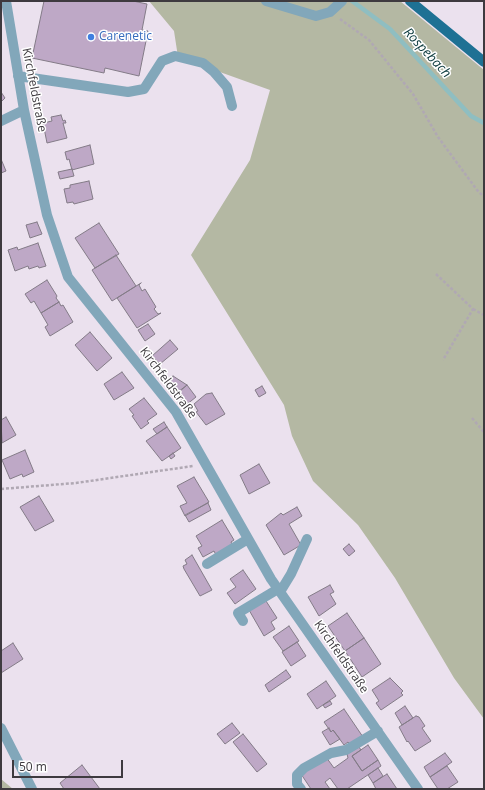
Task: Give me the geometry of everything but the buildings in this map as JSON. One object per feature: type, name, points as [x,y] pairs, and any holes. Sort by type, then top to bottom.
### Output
[{"type":"main road","points":[[410,1],[484,62]]},
{"type":"street","name":"Kirchfeldstraße","points":[[6,1],[24,110],[47,215],[68,277],[176,412],[248,539],[279,590],[418,789]]},
{"type":"street","points":[[266,1],[316,16],[330,12],[340,3]]},
{"type":"street","points":[[18,76],[128,92],[144,89],[162,61],[175,56],[203,63],[214,72],[227,87],[232,106]]},
{"type":"street","points":[[1,121],[24,110]]},
{"type":"street","points":[[207,564],[248,539]]},
{"type":"street","points":[[243,621],[238,613],[279,590],[291,574],[307,539]]},
{"type":"street","points":[[1,728],[32,789]]},
{"type":"street","points":[[301,789],[297,784],[297,775],[304,768],[331,753],[346,750],[378,731]]},
{"type":"path","points":[[330,12],[369,40],[413,94],[438,137],[476,190],[484,197]]},
{"type":"path","points":[[436,274],[472,309],[484,315]]},
{"type":"path","points":[[442,360],[472,309]]},
{"type":"path","points":[[472,418],[484,432]]},
{"type":"path","points":[[1,489],[76,483],[205,464]]},
{"type":"green space","points":[[149,1],[400,1],[484,70],[484,719],[454,678],[395,578],[358,525],[313,481],[292,436],[284,405],[191,255],[250,160],[270,90],[178,57],[174,31]]},
{"type":"green space","points":[[1,779],[13,789],[1,789]]},
{"type":"waterway","name":"Rospebach","points":[[352,1],[390,29],[471,116],[484,123]]},
{"type":"place","name":"Carenetic","points":[[91,37]]}]
